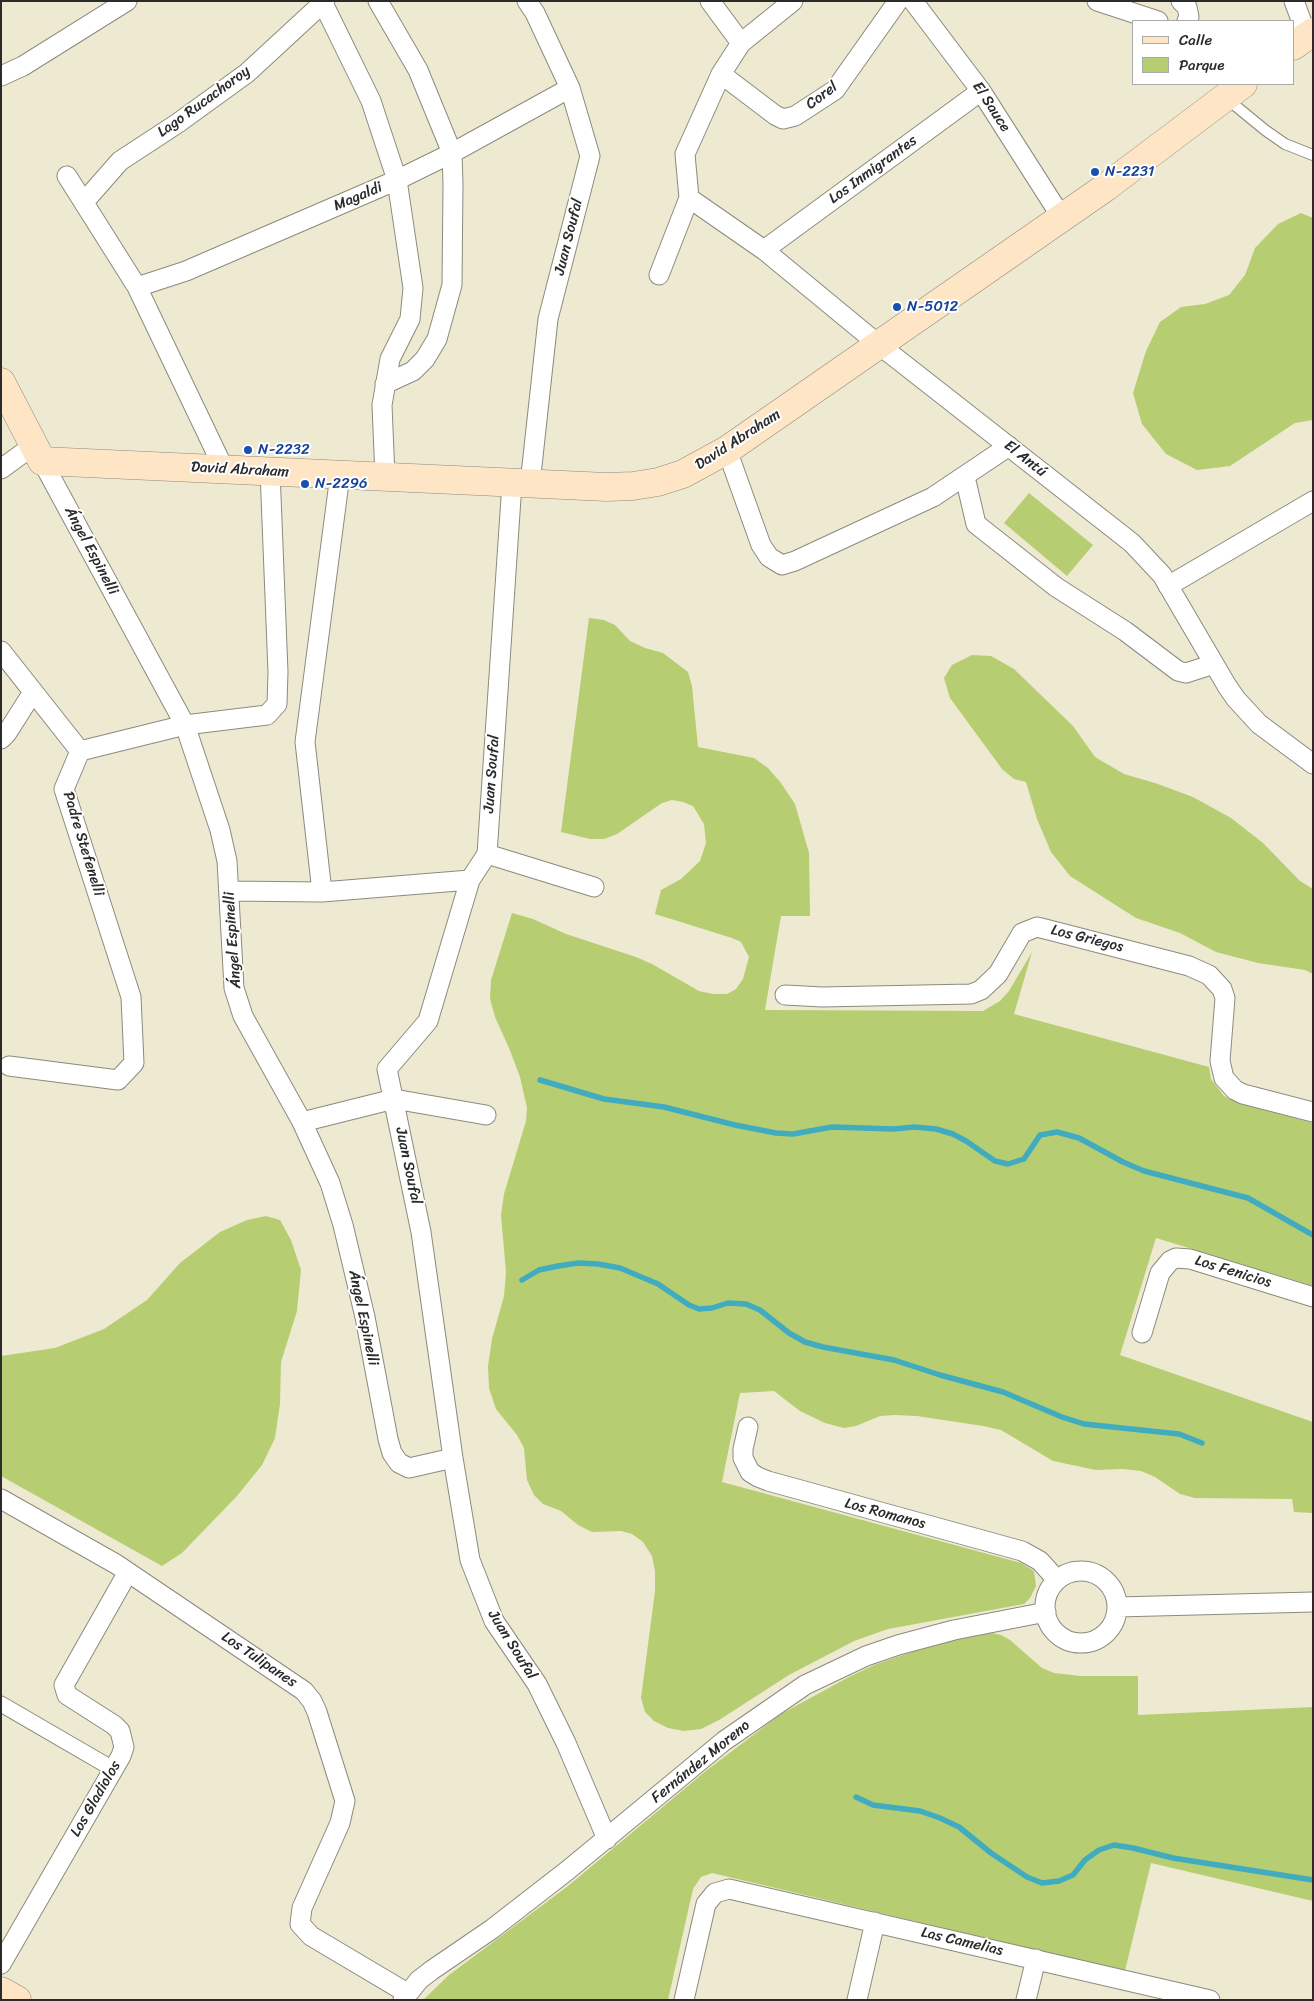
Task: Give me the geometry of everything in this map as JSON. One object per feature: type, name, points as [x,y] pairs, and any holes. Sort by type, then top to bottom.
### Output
[{"type":"main road","name":"David Abraham","points":[[38,453],[224,469],[340,475],[608,487],[658,482],[683,474],[727,450],[1150,155],[1229,88]]},
{"type":"main road","name":"Ángel Espinelli","points":[[1,382],[38,453]]},
{"type":"main road","points":[[1,1991],[17,2000]]},
{"type":"street","points":[[1,76],[23,66],[127,1]]},
{"type":"street","points":[[378,1],[418,70],[452,153],[454,184],[452,285],[437,339],[425,359],[413,371],[386,384]]},
{"type":"street","name":"Juan Soufal","points":[[527,1],[535,13],[570,88],[590,156],[548,319],[521,483],[487,854],[470,880],[428,1021],[387,1069],[421,1232],[452,1458],[470,1560],[494,1621],[537,1684],[566,1743],[607,1839]]},
{"type":"street","points":[[710,1],[741,43]]},
{"type":"street","points":[[660,275],[689,198],[685,154],[721,74],[741,43],[793,1]]},
{"type":"street","name":"Corel","points":[[721,74],[775,115],[783,119],[795,116],[835,90],[898,1]]},
{"type":"street","name":"El Sauce","points":[[913,1],[981,91],[1062,218]]},
{"type":"street","points":[[1096,1],[1153,13]]},
{"type":"street","points":[[1181,1],[1187,7],[1189,17],[1188,20]]},
{"type":"street","points":[[1294,1],[1304,44]]},
{"type":"street","points":[[324,2],[370,101],[397,180],[413,288],[410,319],[390,359],[382,405],[385,477]]},
{"type":"street","name":"Lago Rucachoroy","points":[[84,202],[120,162],[178,123],[247,72],[324,2]]},
{"type":"street","name":"Magaldi","points":[[137,287],[186,271],[397,180],[452,153],[570,88]]},
{"type":"street","name":"Los Inmigrantes","points":[[764,250],[981,91]]},
{"type":"street","points":[[67,176],[137,287],[224,469]]},
{"type":"street","name":"El Antú","points":[[689,198],[764,250],[878,344],[1132,543],[1153,564],[1168,586],[1236,699],[1259,724],[1313,764]]},
{"type":"street","points":[[727,450],[761,545],[769,557],[782,565],[795,561],[914,506],[965,477],[1009,446]]},
{"type":"street","points":[[1,469],[38,453]]},
{"type":"street","name":"Ángel Espinelli","points":[[38,453],[185,725],[220,830],[227,861],[234,988],[243,1016],[257,1045],[302,1122],[330,1183],[343,1225],[365,1317],[392,1452],[399,1463],[409,1468],[452,1458]]},
{"type":"street","points":[[1,651],[80,751],[185,725],[267,715],[276,704],[278,672],[270,471]]},
{"type":"street","points":[[322,892],[305,742],[340,475]]},
{"type":"street","points":[[965,477],[976,524],[1056,587],[1125,631],[1178,671],[1186,673],[1214,664]]},
{"type":"street","points":[[1168,586],[1313,501]]},
{"type":"street","points":[[1,739],[7,733],[33,692]]},
{"type":"street","name":"Padre Stefenelli","points":[[9,1066],[118,1080],[134,1063],[131,997],[64,789],[80,751]]},
{"type":"street","points":[[487,854],[594,887]]},
{"type":"street","points":[[229,891],[322,892],[470,880]]},
{"type":"street","name":"Los Griegos","points":[[785,995],[822,997],[971,994],[981,990],[998,974],[1022,933],[1036,927],[1045,928],[1190,966],[1210,974],[1222,989],[1225,998],[1220,1061],[1224,1078],[1235,1090],[1242,1094],[1313,1112]]},
{"type":"street","points":[[302,1122],[394,1099],[486,1115]]},
{"type":"street","name":"Los Fenicios","points":[[1142,1333],[1160,1273],[1164,1266],[1176,1258],[1190,1259],[1313,1296]]},
{"type":"street","name":"Los Romanos","points":[[748,1427],[743,1458],[750,1472],[768,1482],[1022,1551],[1040,1560],[1058,1580]]},
{"type":"street","name":"Los Tulipanes","points":[[1,1499],[128,1572],[294,1683],[312,1701],[343,1790],[345,1801],[340,1823],[302,1908],[300,1924],[311,1936],[405,1996]]},
{"type":"street","name":"Los Gladiolos","points":[[1,1964],[113,1770],[124,1747],[120,1731],[107,1719],[68,1695],[64,1685],[128,1572]]},
{"type":"street","points":[[1090,1572],[1101,1577],[1109,1585],[1115,1595],[1117,1606],[1115,1618],[1110,1629],[1101,1638],[1090,1642],[1078,1643],[1066,1640],[1056,1634],[1049,1624],[1046,1600],[1050,1589],[1067,1574],[1090,1572]]},
{"type":"street","points":[[1117,1606],[1313,1602]]},
{"type":"street","name":"Fernández Moreno","points":[[405,1996],[432,1970],[492,1929],[607,1839],[724,1741],[781,1700],[831,1671],[866,1656],[926,1637],[981,1624],[1046,1612]]},
{"type":"street","points":[[1,1704],[113,1770]]},
{"type":"street","name":"Las Camelias","points":[[684,2000],[705,1908],[708,1900],[715,1893],[724,1889],[733,1889],[1202,1999]]},
{"type":"street","points":[[857,2000],[875,1922]]},
{"type":"street","points":[[1026,2000],[1036,1959]]},
{"type":"lane","points":[[1229,88],[1265,130],[1285,144],[1313,155]]},
{"type":"green space","points":[[1301,213],[1313,218],[1313,420],[1295,423],[1230,466],[1197,470],[1166,454],[1142,424],[1133,393],[1146,351],[1160,322],[1181,307],[1205,304],[1229,295],[1245,275],[1255,248],[1278,224]]},
{"type":"green space","points":[[1029,493],[1093,545],[1067,576],[1004,523]]},
{"type":"green space","points":[[589,618],[604,620],[615,625],[630,641],[663,653],[688,672],[692,686],[698,747],[754,758],[768,768],[795,804],[809,853],[810,916],[781,916],[765,1010],[983,1011],[1000,1001],[1009,991],[1032,952],[1014,1014],[1209,1067],[1211,1079],[1224,1096],[1242,1104],[1313,1123],[1313,1286],[1156,1238],[1120,1355],[1313,1422],[1313,1513],[1294,1512],[1292,1499],[1195,1498],[1180,1494],[1155,1477],[1141,1471],[1123,1469],[1096,1470],[1053,1461],[1001,1430],[983,1426],[917,1416],[895,1415],[880,1416],[856,1426],[844,1428],[825,1423],[800,1411],[774,1391],[740,1393],[722,1482],[1021,1563],[1034,1571],[1036,1586],[1030,1598],[1024,1604],[888,1629],[854,1641],[789,1675],[719,1720],[701,1729],[684,1731],[668,1728],[654,1721],[645,1712],[641,1698],[655,1591],[655,1571],[652,1556],[643,1542],[632,1534],[621,1531],[592,1532],[578,1525],[561,1511],[543,1504],[534,1495],[527,1480],[524,1448],[517,1435],[496,1409],[489,1388],[488,1366],[492,1339],[504,1296],[506,1272],[501,1215],[504,1194],[526,1121],[527,1108],[520,1077],[495,1017],[490,999],[491,980],[512,913],[533,919],[566,934],[636,957],[699,991],[713,994],[727,994],[736,989],[743,979],[749,957],[741,942],[655,914],[661,890],[681,879],[700,861],[706,843],[704,824],[693,806],[672,800],[662,803],[617,834],[604,839],[590,839],[561,832]]},
{"type":"green space","points":[[972,655],[991,656],[1014,669],[1073,726],[1095,757],[1124,774],[1193,797],[1231,818],[1263,843],[1300,881],[1313,889],[1313,974],[1305,970],[1258,963],[1216,952],[1180,933],[1136,918],[1070,876],[1051,852],[1037,819],[1026,782],[1014,779],[1002,769],[950,698],[944,678],[952,665]]},
{"type":"green space","points":[[266,1216],[280,1220],[291,1240],[301,1270],[297,1311],[281,1362],[280,1404],[275,1438],[262,1465],[237,1496],[182,1553],[162,1566],[1,1476],[1,1356],[55,1348],[104,1329],[147,1300],[180,1263],[220,1232],[247,1220]]},
{"type":"green space","points":[[992,1633],[1010,1640],[1042,1668],[1054,1673],[1081,1676],[1138,1676],[1138,1715],[1313,1707],[1313,1901],[1151,1863],[1125,1971],[712,1873],[701,1877],[693,1889],[668,2000],[423,2000],[449,1975],[568,1886],[707,1770],[781,1714],[874,1665],[926,1647],[980,1634]]},
{"type":"waterway","points":[[540,1080],[604,1099],[664,1107],[776,1133],[793,1134],[832,1127],[894,1129],[914,1127],[936,1129],[953,1134],[966,1141],[995,1161],[1008,1164],[1024,1159],[1040,1135],[1057,1132],[1079,1138],[1144,1171],[1248,1198],[1313,1235]]},
{"type":"waterway","points":[[522,1280],[539,1270],[578,1263],[620,1268],[658,1284],[689,1305],[699,1309],[712,1308],[728,1303],[746,1304],[760,1310],[789,1333],[805,1342],[894,1360],[1003,1392],[1062,1417],[1084,1424],[1179,1434],[1202,1443]]},
{"type":"waterway","points":[[856,1797],[873,1805],[920,1811],[940,1818],[959,1827],[991,1853],[1027,1877],[1042,1883],[1059,1881],[1073,1875],[1085,1860],[1099,1850],[1114,1845],[1173,1858],[1313,1880]]},
{"type":"place","name":"N-2231","points":[[1095,172]]},
{"type":"place","name":"N-5012","points":[[897,307]]},
{"type":"place","name":"N-2232","points":[[248,450]]},
{"type":"place","name":"N-2296","points":[[305,484]]}]
